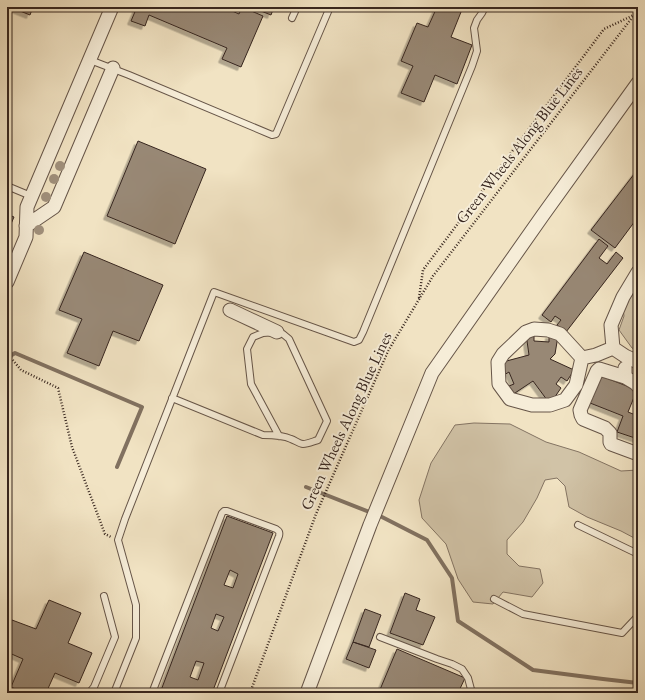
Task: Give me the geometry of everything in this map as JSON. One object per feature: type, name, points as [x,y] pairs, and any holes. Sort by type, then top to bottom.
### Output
[{"type":"street","points":[[7,282],[26,237],[27,207],[31,196],[112,7]]},
{"type":"street","points":[[26,226],[54,207],[113,68]]},
{"type":"street","points":[[306,693],[374,514],[432,372],[638,83]]},
{"type":"street","points":[[613,348],[611,325],[623,297],[638,272]]},
{"type":"street","points":[[230,310],[278,332]]},
{"type":"street","points":[[534,329],[548,330],[560,334],[582,358],[576,385],[565,400],[550,404],[532,405],[510,399],[499,384],[498,362],[503,354],[526,332],[534,329]]},
{"type":"street","points":[[613,348],[638,362]]},
{"type":"street","points":[[582,358],[596,355],[613,348]]},
{"type":"street","points":[[625,356],[625,377]]},
{"type":"street","points":[[638,386],[625,377],[600,369],[597,371],[580,410],[583,419],[596,423],[610,433],[610,442],[612,444],[638,454]]},
{"type":"lane","points":[[292,18],[297,7]]},
{"type":"lane","points":[[90,60],[113,68],[272,135],[276,134],[330,7]]},
{"type":"lane","points":[[114,693],[136,638],[136,605],[118,540],[214,292],[354,342],[359,340],[472,66],[477,51],[474,28],[485,7]]},
{"type":"lane","points":[[7,186],[31,196]]},
{"type":"lane","points":[[172,398],[263,435],[290,438],[302,444],[311,443],[318,440],[326,421],[289,339],[278,332],[263,333],[254,337],[248,349],[251,384],[279,436]]},
{"type":"lane","points":[[152,693],[222,513],[227,511],[276,529],[280,533],[219,693]]},
{"type":"lane","points":[[578,525],[638,554]]},
{"type":"lane","points":[[89,693],[94,687],[115,637],[104,596]]},
{"type":"lane","points":[[494,599],[523,614],[622,633],[638,616]]},
{"type":"lane","points":[[380,637],[462,669],[468,678],[472,693]]},
{"type":"path","name":"Green Wheels Along Blue Lines","points":[[250,693],[316,514],[388,351],[433,276],[638,10]]},
{"type":"path","points":[[418,301],[423,270],[594,42],[604,29],[634,15]]},
{"type":"path","points":[[7,353],[20,370],[58,388],[72,447],[105,534],[118,540]]},
{"type":"shaded area","points":[[638,288],[638,351],[632,348],[619,330],[624,316],[623,309]]},
{"type":"shaded area","points":[[474,423],[510,424],[546,442],[579,452],[621,471],[638,470],[638,540],[621,531],[587,517],[569,507],[565,486],[557,478],[545,480],[537,498],[523,522],[507,540],[507,554],[519,566],[540,569],[543,583],[532,597],[503,592],[493,604],[473,602],[458,579],[446,544],[422,518],[419,500],[431,463],[455,425]]},
{"type":"building","points":[[10,7],[33,7],[30,15]]},
{"type":"building","points":[[137,7],[223,7],[239,14],[242,7],[263,16],[241,67],[222,59],[227,48],[149,15],[145,26],[131,21]]},
{"type":"building","points":[[251,7],[274,7],[271,15]]},
{"type":"building","points":[[437,7],[450,7],[461,12],[451,37],[472,45],[457,84],[435,75],[424,102],[401,93],[413,66],[401,61],[417,23],[428,27]]},
{"type":"building","points":[[138,141],[206,169],[175,244],[107,216]]},
{"type":"building","points":[[638,169],[638,217],[615,248],[591,230]]},
{"type":"building","points":[[7,214],[14,217],[7,233]]},
{"type":"building","points":[[599,239],[608,246],[599,258],[607,264],[616,252],[623,258],[566,332],[557,325],[561,320],[555,316],[551,322],[542,315]]},
{"type":"building","points":[[84,252],[163,285],[139,341],[113,331],[99,366],[67,353],[82,319],[59,310]]},
{"type":"building","points":[[526,334],[534,335],[534,341],[549,342],[549,335],[558,336],[555,354],[550,359],[574,370],[567,381],[561,377],[556,384],[561,388],[550,404],[533,381],[512,395],[509,386],[514,384],[509,372],[504,375],[499,363],[529,355]]},
{"type":"building","points":[[596,374],[637,390],[628,412],[638,416],[638,439],[617,432],[623,416],[585,401]]},
{"type":"building","points":[[227,516],[273,533],[212,693],[160,693]],"holes":[[[230,570],[238,574],[233,588],[224,585]],[[216,614],[224,617],[218,631],[211,628]],[[196,661],[204,663],[198,680],[190,677]]]},
{"type":"building","points":[[405,593],[420,599],[416,610],[435,617],[423,645],[390,633]]},
{"type":"building","points":[[49,600],[81,613],[68,643],[92,653],[79,683],[55,673],[46,693],[24,693],[11,687],[23,659],[7,652],[7,632],[12,620],[36,629]]},
{"type":"building","points":[[365,609],[381,615],[369,647],[353,642]]},
{"type":"building","points":[[353,642],[376,650],[369,668],[346,659]]},
{"type":"building","points":[[397,649],[465,678],[458,693],[379,692]]},
{"type":"waterway","points":[[7,358],[15,353],[142,407],[117,467]]},
{"type":"waterway","points":[[306,487],[382,517],[427,540],[452,578],[458,621],[533,670],[638,683]]}]
